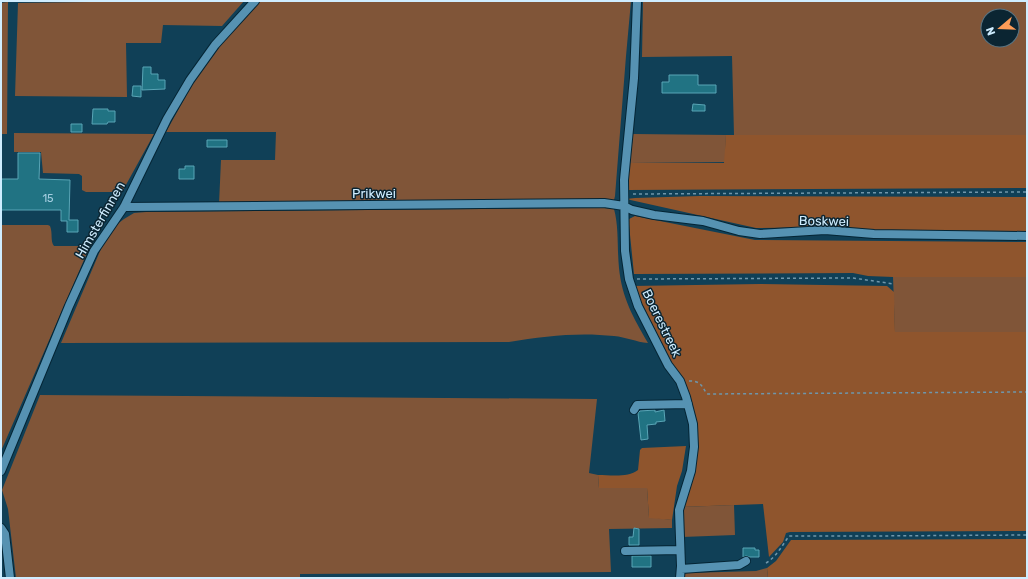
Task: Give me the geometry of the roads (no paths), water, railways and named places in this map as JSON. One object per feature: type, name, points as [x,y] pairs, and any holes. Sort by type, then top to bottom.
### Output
[{"type":"street","name":"Himsterfinnen","points":[[1,472],[69,306],[94,251],[124,207],[167,119],[190,80],[215,45],[255,1]]},
{"type":"street","name":"Boerestreek","points":[[637,1],[634,78],[624,194],[625,251],[629,279],[638,306],[668,365],[680,381],[693,424],[694,447],[691,471],[678,510],[681,569],[680,578]]},
{"type":"street","name":"Prikwei","points":[[124,207],[604,203],[624,206]]},
{"type":"street","name":"Boskwei","points":[[624,206],[654,215],[703,221],[739,231],[754,233],[772,234],[825,230],[874,234],[1027,236]]},
{"type":"street","points":[[634,410],[637,405],[688,404]]},
{"type":"street","points":[[1,528],[4,534],[10,578]]},
{"type":"street","points":[[625,551],[680,550]]},
{"type":"street","points":[[681,569],[739,566],[746,561]]}]
